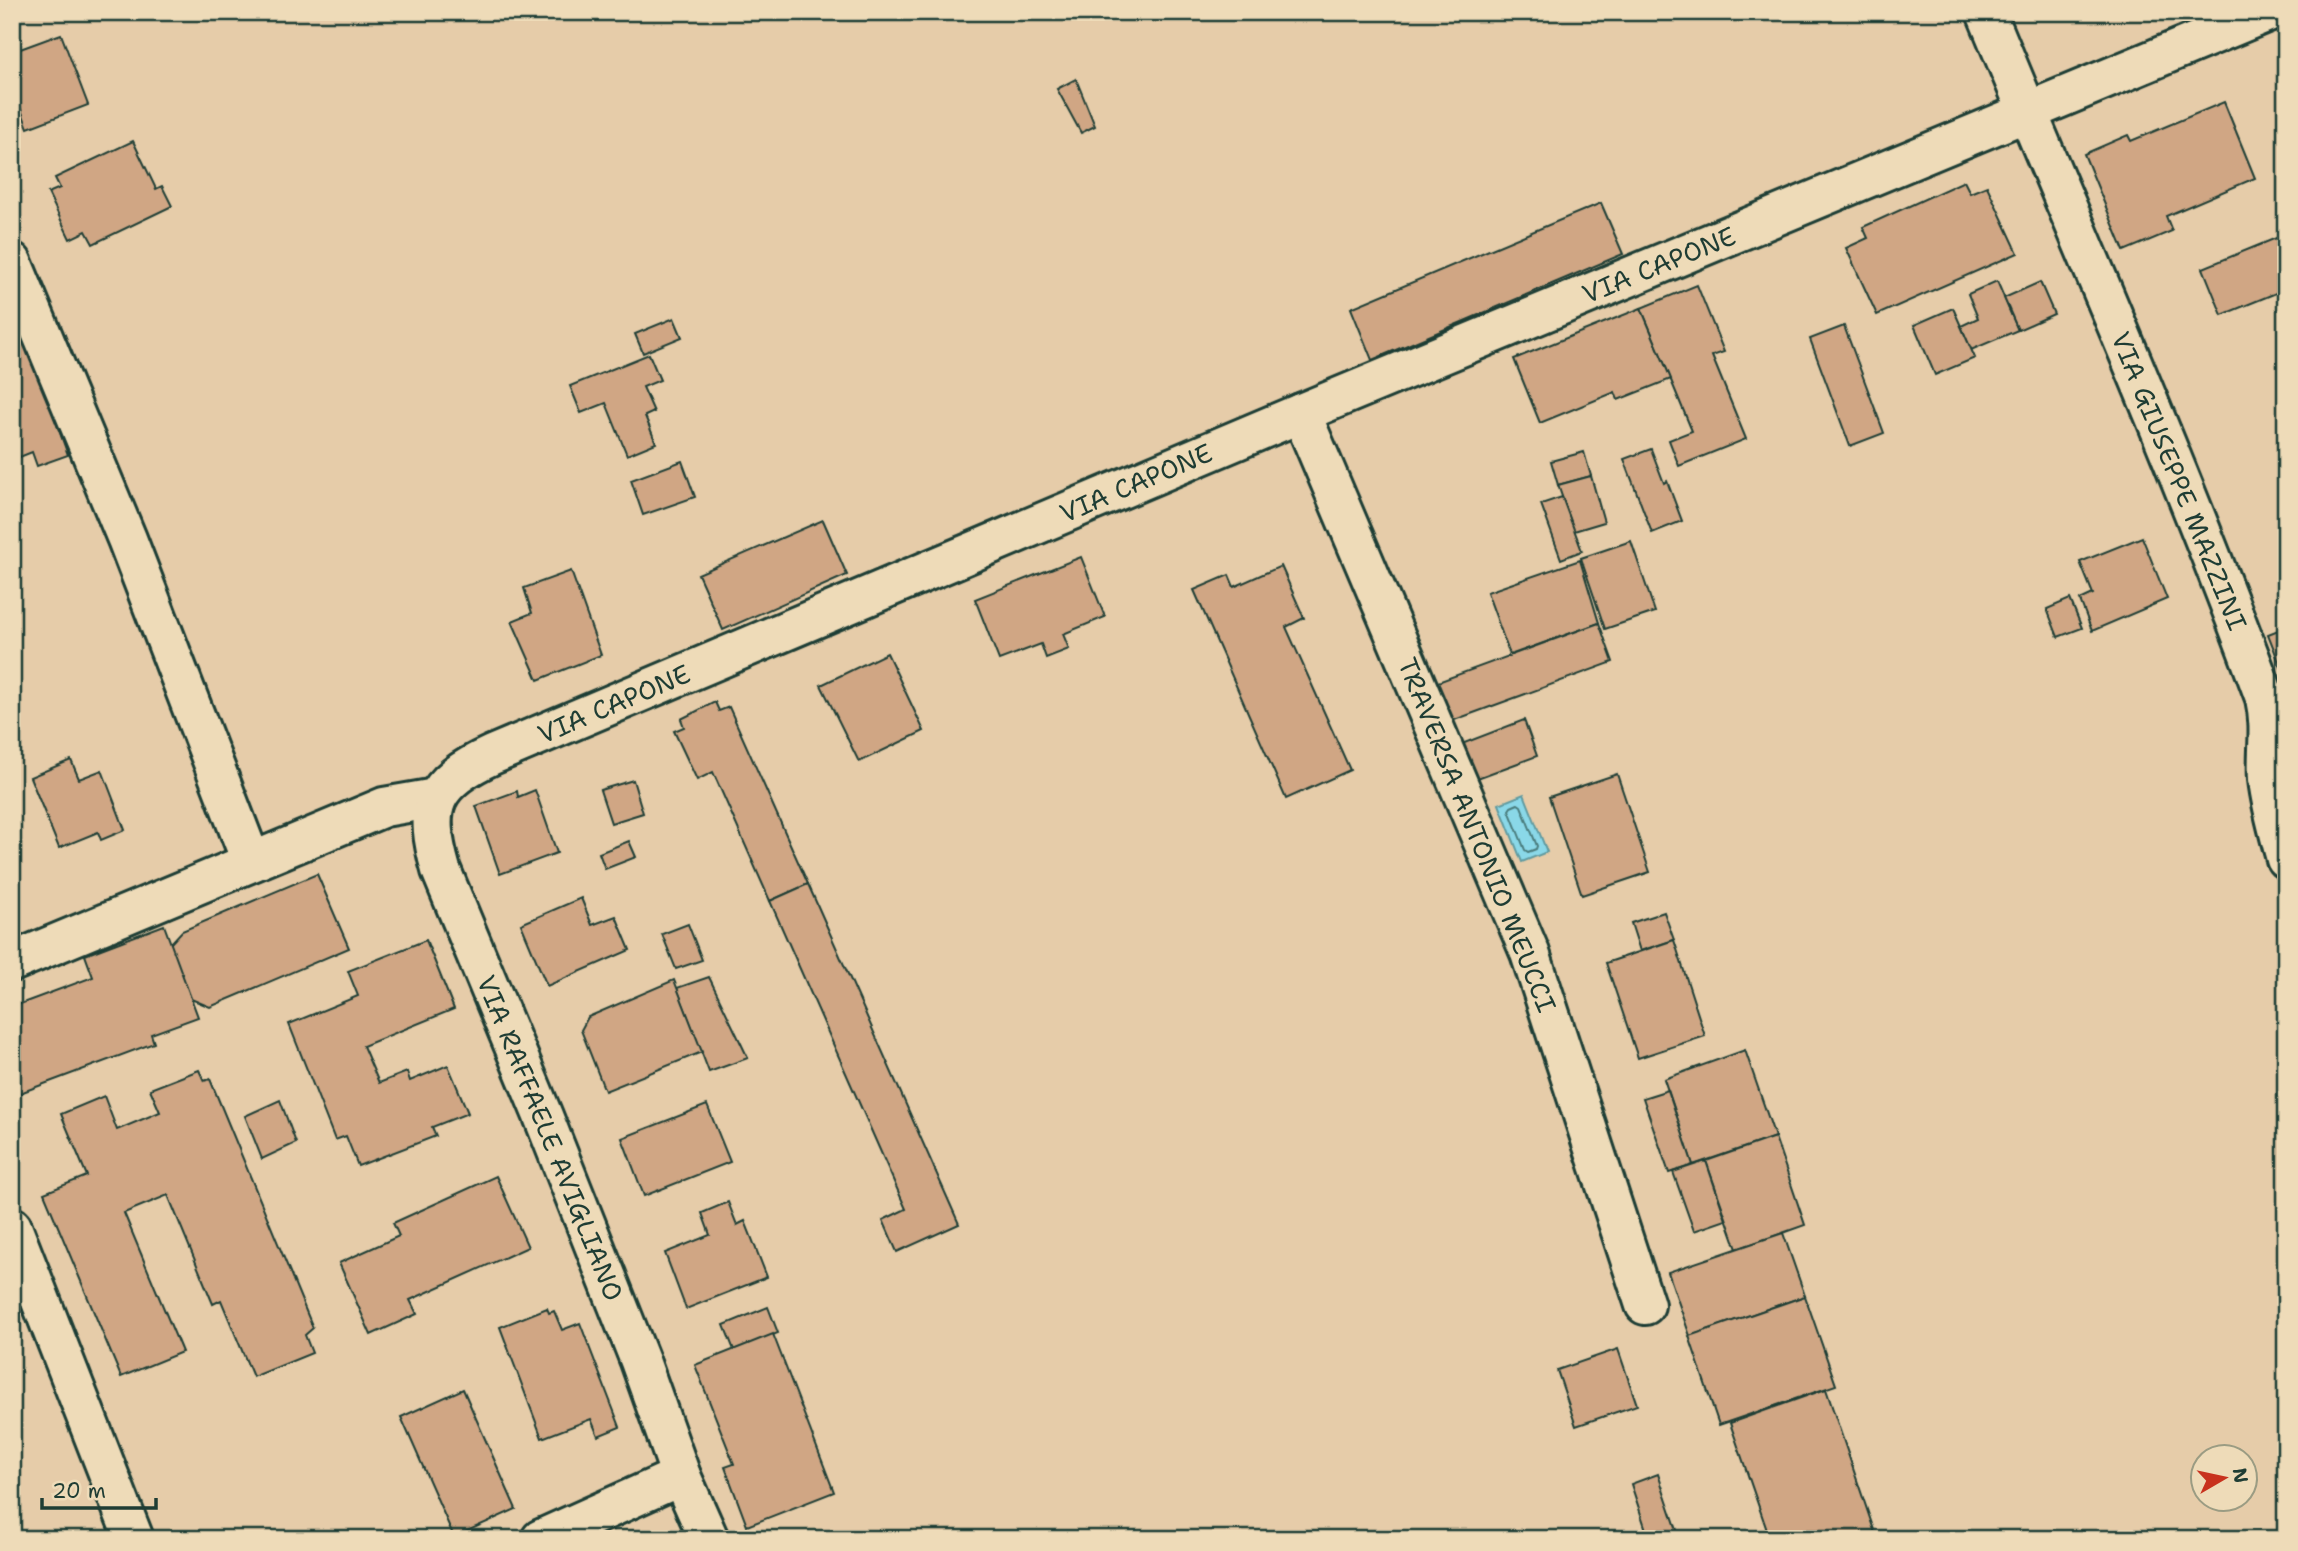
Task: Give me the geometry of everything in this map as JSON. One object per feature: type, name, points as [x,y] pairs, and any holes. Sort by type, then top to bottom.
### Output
[{"type":"street","name":"VIA GIUSEPPE MAZZINI","points":[[1986,12],[2163,434],[2264,698],[2270,718],[2269,788],[2286,859]]},
{"type":"street","name":"VIA CAPONE","points":[[436,798],[447,782],[467,766],[1301,413],[2268,12]]},
{"type":"street","points":[[12,262],[127,539],[251,861]]},
{"type":"street","name":"TRAVERSA ANTONIO MEUCCI","points":[[1301,413],[1530,953],[1645,1304]]},
{"type":"street","points":[[12,962],[384,807],[436,798]]},
{"type":"street","name":"VIA RAFFAELE AVIGLIANO","points":[[436,798],[431,819],[433,844],[440,870],[589,1232],[640,1361],[681,1476],[709,1539]]},
{"type":"street","points":[[12,1227],[134,1539]]},
{"type":"street","points":[[541,1539],[681,1476]]},
{"type":"water","points":[[1524,794],[1547,852],[1522,862],[1499,804]]},
{"type":"building","points":[[61,34],[88,105],[28,128],[12,86],[12,52]]},
{"type":"building","points":[[1076,79],[1095,126],[1081,133],[1057,89]]},
{"type":"building","points":[[2224,102],[2255,178],[2166,216],[2172,231],[2124,251],[2084,154],[2128,135],[2131,141]]},
{"type":"building","points":[[133,141],[156,189],[162,186],[172,206],[93,244],[86,231],[70,239],[48,193],[60,188],[55,178]]},
{"type":"building","points":[[1964,181],[1970,193],[1987,186],[2018,253],[1877,315],[1846,248],[1868,238],[1863,227]]},
{"type":"building","points":[[1601,203],[1623,254],[1372,360],[1351,308]]},
{"type":"building","points":[[2286,234],[2286,289],[2222,315],[2203,268]]},
{"type":"building","points":[[1997,281],[2018,330],[1971,350],[1961,326],[1978,318],[1968,294]]},
{"type":"building","points":[[2040,282],[2054,314],[2018,330],[2004,298]]},
{"type":"building","points":[[1697,285],[1724,352],[1712,356],[1746,439],[1679,466],[1669,440],[1692,431],[1641,308]]},
{"type":"building","points":[[12,301],[68,455],[37,466],[32,452],[12,460]]},
{"type":"building","points":[[1641,308],[1671,379],[1618,400],[1615,392],[1540,423],[1514,359]]},
{"type":"building","points":[[1953,308],[1975,358],[1935,375],[1914,325]]},
{"type":"building","points":[[674,318],[682,337],[643,353],[635,334]]},
{"type":"building","points":[[1844,326],[1884,433],[1850,446],[1810,339]]},
{"type":"building","points":[[649,354],[660,380],[643,387],[654,412],[645,416],[656,443],[627,455],[606,403],[581,413],[570,386]]},
{"type":"building","points":[[1651,449],[1682,521],[1652,533],[1624,459]]},
{"type":"building","points":[[1584,452],[1591,476],[1558,485],[1551,461]]},
{"type":"building","points":[[682,461],[695,497],[643,515],[631,480]]},
{"type":"building","points":[[1591,476],[1604,522],[1574,531],[1558,485]]},
{"type":"building","points":[[1562,497],[1582,551],[1561,559],[1541,504]]},
{"type":"building","points":[[823,520],[847,575],[723,630],[698,574]]},
{"type":"building","points":[[2142,537],[2167,599],[2092,631],[2080,600],[2093,594],[2080,562]]},
{"type":"building","points":[[1631,541],[1655,612],[1605,629],[1581,558]]},
{"type":"building","points":[[1081,557],[1105,617],[1063,634],[1069,649],[1046,658],[1041,644],[999,660],[975,599]]},
{"type":"building","points":[[1580,560],[1599,623],[1510,655],[1487,592]]},
{"type":"building","points":[[1281,566],[1304,618],[1286,627],[1350,770],[1286,799],[1194,590],[1229,575],[1234,587]]},
{"type":"building","points":[[571,571],[601,655],[538,680],[512,621],[532,613],[524,588]]},
{"type":"building","points":[[2070,599],[2082,628],[2058,637],[2047,609]]},
{"type":"building","points":[[1599,623],[1613,662],[1449,722],[1435,683]]},
{"type":"building","points":[[2286,627],[2286,680],[2268,634]]},
{"type":"building","points":[[887,653],[924,731],[859,762],[821,685]]},
{"type":"building","points":[[715,702],[719,711],[729,707],[808,884],[770,901],[713,772],[697,780],[674,731],[684,727],[681,719]]},
{"type":"building","points":[[1524,720],[1537,756],[1472,780],[1459,745]]},
{"type":"building","points":[[71,760],[79,779],[102,770],[125,830],[101,840],[98,832],[59,848],[30,777]]},
{"type":"building","points":[[1617,774],[1650,872],[1582,895],[1549,797]]},
{"type":"building","points":[[633,780],[643,813],[611,823],[600,790]]},
{"type":"building","points":[[535,790],[557,853],[500,874],[476,806],[517,791],[518,797]]},
{"type":"building","points":[[629,841],[636,857],[605,869],[599,853]]},
{"type":"building","points":[[317,874],[349,948],[210,1007],[191,999],[170,944],[182,931]]},
{"type":"building","points":[[808,884],[959,1224],[897,1252],[883,1220],[906,1209],[770,901]]},
{"type":"building","points":[[581,898],[592,925],[616,916],[630,950],[547,986],[521,924]]},
{"type":"building","points":[[1664,912],[1674,940],[1640,951],[1631,923]]},
{"type":"building","points":[[688,924],[702,960],[676,969],[662,934]]},
{"type":"building","points":[[164,925],[198,1017],[151,1034],[154,1043],[12,1096],[12,1007],[93,977],[85,955]]},
{"type":"building","points":[[426,940],[454,1009],[363,1046],[379,1083],[407,1072],[410,1081],[448,1065],[468,1113],[432,1127],[436,1136],[358,1166],[346,1136],[335,1140],[289,1024],[358,996],[348,971]]},
{"type":"building","points":[[1674,940],[1705,1036],[1638,1058],[1606,963]]},
{"type":"building","points":[[709,977],[748,1058],[709,1072],[677,988]]},
{"type":"building","points":[[674,980],[702,1052],[605,1091],[581,1030],[588,1017]]},
{"type":"building","points":[[1745,1050],[1775,1137],[1693,1165],[1664,1079]]},
{"type":"building","points":[[199,1070],[204,1081],[210,1079],[313,1328],[305,1335],[312,1353],[253,1377],[221,1300],[213,1304],[168,1195],[124,1213],[182,1352],[121,1377],[44,1193],[87,1176],[61,1114],[104,1096],[117,1130],[160,1112],[150,1089]]},
{"type":"building","points":[[1668,1090],[1693,1165],[1669,1173],[1643,1098]]},
{"type":"building","points":[[280,1100],[296,1143],[262,1159],[245,1116]]},
{"type":"building","points":[[707,1105],[730,1162],[644,1196],[622,1138]]},
{"type":"building","points":[[1775,1137],[1805,1225],[1737,1249],[1706,1161]]},
{"type":"building","points":[[1706,1161],[1726,1220],[1694,1231],[1673,1172]]},
{"type":"building","points":[[496,1176],[528,1247],[410,1300],[417,1314],[371,1335],[339,1263],[399,1236],[393,1223]]},
{"type":"building","points":[[728,1202],[737,1225],[745,1221],[767,1277],[686,1309],[665,1253],[710,1235],[702,1213]]},
{"type":"building","points":[[1783,1233],[1805,1296],[1690,1336],[1668,1272]]},
{"type":"building","points":[[1805,1296],[1836,1385],[1719,1425],[1689,1336]]},
{"type":"building","points":[[768,1307],[778,1333],[734,1350],[724,1325]]},
{"type":"building","points":[[547,1308],[549,1313],[554,1311],[562,1330],[580,1323],[620,1427],[598,1436],[591,1419],[542,1438],[500,1327]]},
{"type":"building","points":[[773,1334],[834,1492],[747,1526],[725,1467],[734,1464],[695,1365]]},
{"type":"building","points":[[1618,1349],[1637,1405],[1576,1426],[1557,1370]]},
{"type":"building","points":[[463,1389],[516,1509],[454,1537],[401,1417]]},
{"type":"building","points":[[1826,1389],[1877,1539],[1770,1539],[1730,1423]]},
{"type":"building","points":[[1658,1474],[1680,1539],[1649,1539],[1631,1484]]}]
